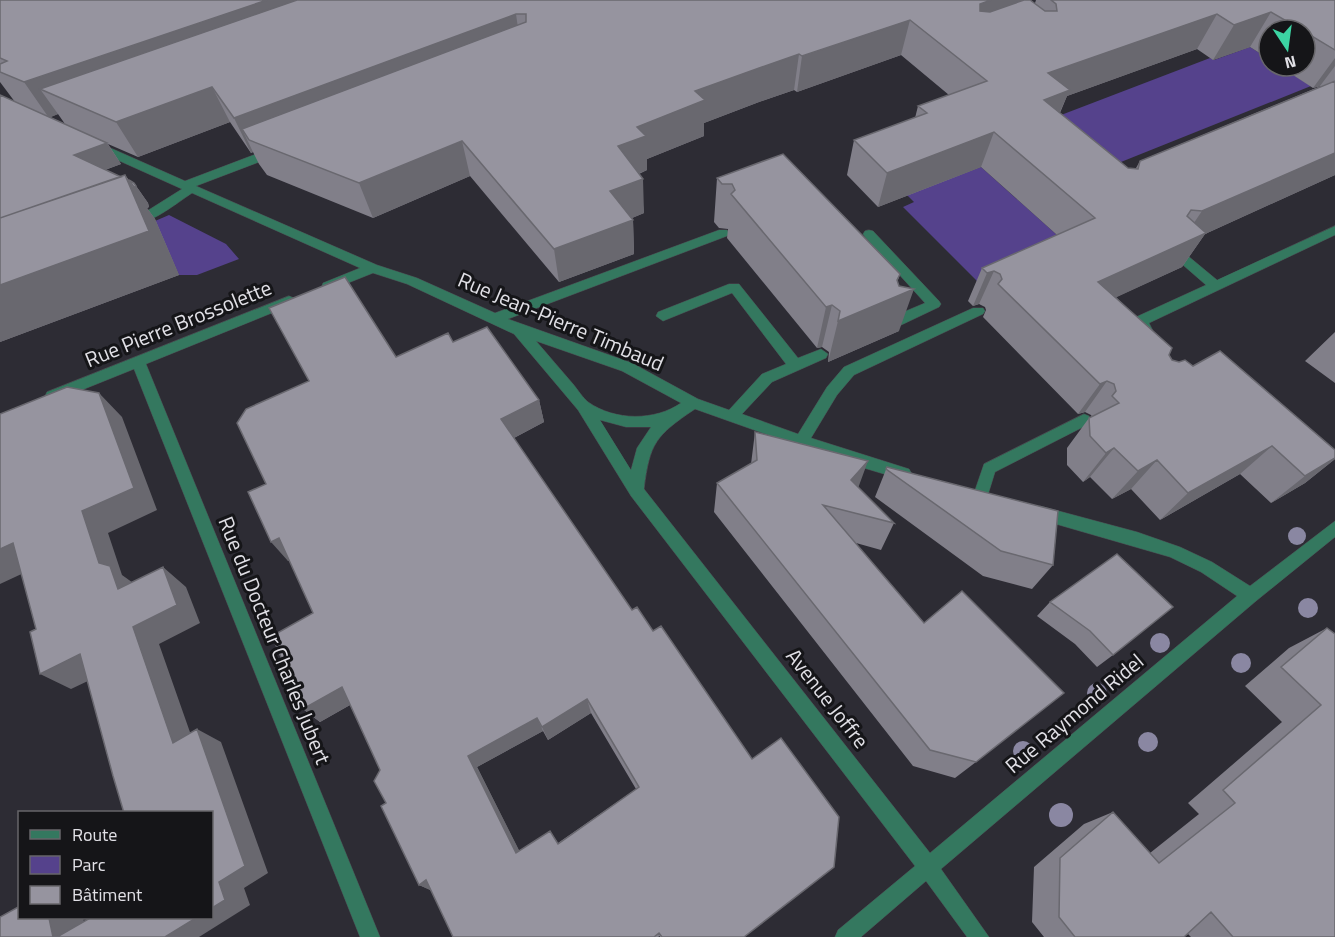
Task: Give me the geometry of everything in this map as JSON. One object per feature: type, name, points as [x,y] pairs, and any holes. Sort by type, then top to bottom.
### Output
[{"type":"street","name":"Rue Jean-Pierre Timbaud","points":[[90,143],[372,268],[412,281],[497,318],[519,330],[627,367],[693,403],[924,480]]},
{"type":"street","points":[[119,226],[151,214],[189,187],[285,147]]},
{"type":"street","points":[[1156,350],[1141,321],[1335,230]]},
{"type":"street","points":[[497,318],[723,233]]},
{"type":"street","points":[[869,234],[934,304],[892,323]]},
{"type":"street","points":[[1172,249],[1216,286]]},
{"type":"street","points":[[319,289],[372,268]]},
{"type":"street","points":[[663,316],[734,287],[795,365]]},
{"type":"street","name":"Rue Pierre Brossolette","points":[[42,400],[297,298]]},
{"type":"street","points":[[802,441],[832,390],[849,371],[978,311]]},
{"type":"street","name":"Avenue Joffre","points":[[519,330],[584,406],[636,491],[928,867],[979,937]]},
{"type":"street","points":[[731,417],[766,378],[821,354]]},
{"type":"street","name":"Rue du Docteur Charles Jubert","points":[[138,361],[370,937]]},
{"type":"street","points":[[636,491],[641,456],[654,434],[672,417],[693,403]]},
{"type":"street","points":[[584,406],[616,421],[646,423],[672,417]]},
{"type":"street","points":[[981,496],[989,468],[1084,420]]},
{"type":"street","points":[[1025,509],[1183,556],[1221,575],[1250,596]]},
{"type":"street","name":"Rue Raymond Ridel","points":[[845,937],[1250,596],[1335,528]]},
{"type":"green space","points":[[1250,47],[1257,51],[1257,78],[1298,78],[1311,86],[1081,178],[1048,120],[1210,58],[1214,60]]},
{"type":"green space","points":[[981,167],[1115,287],[988,292],[903,207],[914,202],[884,172],[949,179]]},
{"type":"green space","points":[[169,215],[226,244],[239,259],[197,275],[179,275],[155,221]]},
{"type":"building","points":[[0,0],[267,0],[24,82],[0,72],[0,64],[7,61],[0,58]]},
{"type":"building","points":[[297,0],[991,0],[980,4],[980,11],[990,12],[1024,0],[1030,0],[1045,11],[1057,11],[1056,4],[1051,0],[1335,0],[1335,50],[1317,39],[1317,18],[1281,18],[1271,12],[1234,25],[1217,14],[1048,73],[1070,90],[1044,100],[1128,168],[1138,169],[1140,161],[1335,81],[1335,153],[1202,211],[1191,210],[1187,216],[1206,233],[1098,282],[1172,348],[1169,355],[1172,360],[1179,362],[1185,360],[1193,366],[1220,351],[1335,450],[1335,458],[1305,476],[1272,446],[1188,493],[1157,460],[1138,471],[1114,448],[1106,453],[1090,436],[1089,418],[1119,403],[1112,396],[1116,391],[1114,384],[1107,381],[1100,384],[998,284],[1002,279],[1000,274],[994,271],[987,273],[982,268],[1095,218],[994,132],[887,173],[854,140],[927,113],[918,106],[987,81],[910,20],[802,56],[799,54],[695,91],[705,100],[637,127],[646,136],[618,146],[643,179],[610,191],[633,220],[554,249],[462,141],[359,183],[249,140],[242,129],[526,22],[526,14],[516,14],[234,118],[212,87],[116,122],[40,89]]},
{"type":"building","points":[[0,95],[107,143],[74,155],[121,177],[0,218]]},
{"type":"building","points":[[783,154],[900,274],[897,280],[899,286],[914,289],[838,321],[840,311],[832,305],[826,307],[731,194],[735,190],[732,184],[722,184],[717,178]]},
{"type":"building","points":[[125,175],[149,231],[0,285],[0,218]]},
{"type":"building","points":[[345,277],[396,357],[448,333],[453,342],[487,327],[539,400],[501,419],[632,610],[637,607],[653,631],[661,626],[752,759],[781,738],[839,817],[834,867],[744,937],[662,937],[659,933],[654,937],[453,937],[426,880],[419,885],[381,806],[386,803],[374,781],[380,770],[342,687],[303,709],[272,636],[313,613],[279,538],[271,542],[248,492],[266,484],[237,423],[246,409],[309,381],[269,308]],"holes":[[[587,699],[639,787],[558,844],[550,831],[516,853],[468,756],[537,718],[542,727]]]},
{"type":"building","points":[[67,387],[99,393],[134,488],[82,511],[99,563],[110,566],[118,589],[163,567],[177,605],[133,627],[173,743],[197,729],[245,866],[219,882],[225,900],[213,907],[213,811],[123,811],[80,654],[40,674],[30,632],[36,629],[13,543],[0,549],[0,414]]},
{"type":"building","points":[[755,432],[868,461],[851,480],[894,523],[823,505],[924,623],[962,591],[1064,693],[976,762],[930,750],[717,483],[757,460]]},
{"type":"building","points":[[887,467],[1058,511],[1053,565],[1001,551],[886,469]]},
{"type":"building","points":[[1117,554],[1173,607],[1113,655],[1090,631],[1050,602]]},
{"type":"building","points":[[1327,628],[1335,634],[1335,937],[1233,937],[1211,912],[1184,937],[1075,937],[1059,917],[1060,858],[1113,812],[1159,863],[1235,803],[1223,790],[1321,705],[1281,667]]},
{"type":"building","points":[[18,907],[18,919],[49,919],[53,937],[0,937],[0,917]]},
{"type":"building","points":[[88,919],[194,919],[165,937],[57,937]]}]
